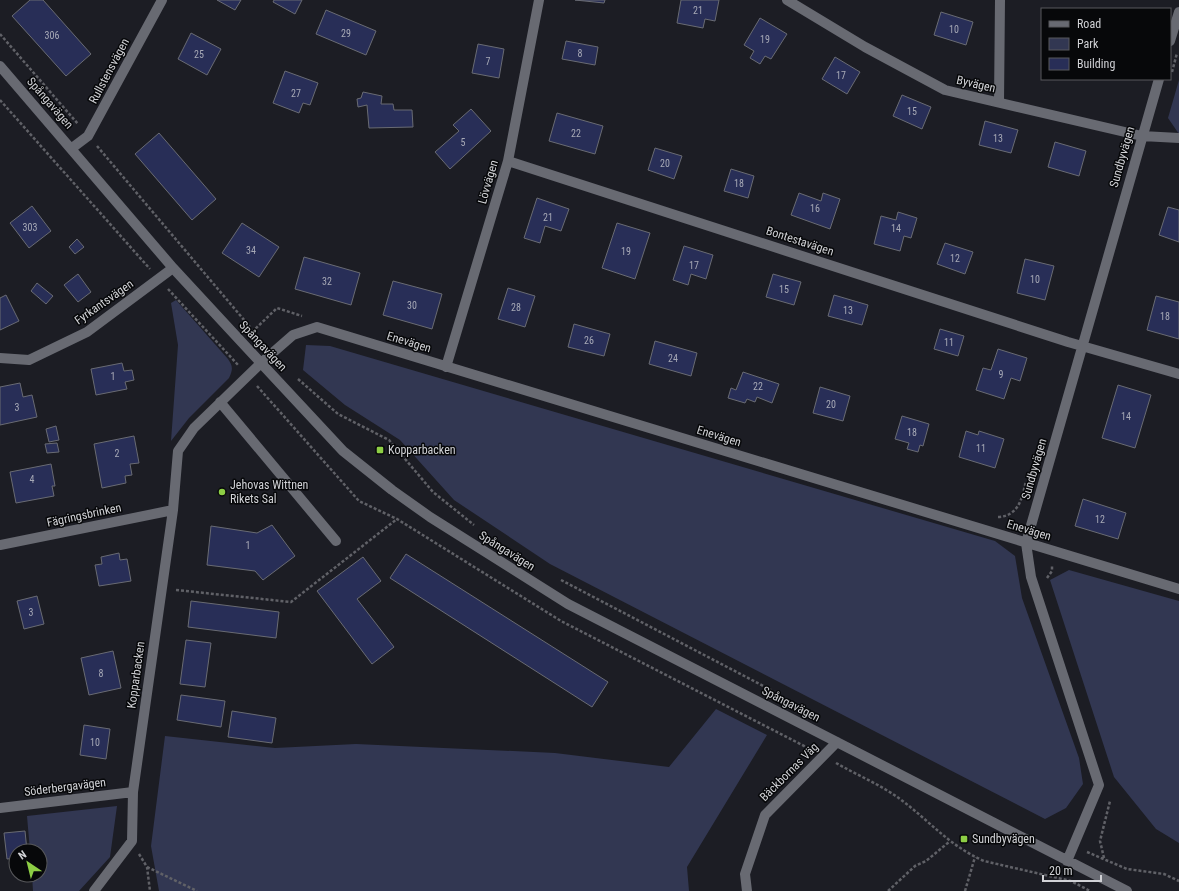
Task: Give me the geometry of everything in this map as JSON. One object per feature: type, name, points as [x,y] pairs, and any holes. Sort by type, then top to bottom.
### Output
[{"type":"street","name":"Rullstensvägen","points":[[72,148],[88,136],[162,0]]},
{"type":"street","name":"Lövvägen","points":[[446,367],[508,161],[539,0]]},
{"type":"street","name":"Byvägen","points":[[787,0],[864,47],[945,90],[1142,136],[1179,138]]},
{"type":"street","points":[[999,102],[1000,0]]},
{"type":"street","points":[[1171,39],[1179,12]]},
{"type":"street","name":"Spångavägen","points":[[0,66],[174,268],[343,451],[430,518],[568,604],[1127,891]]},
{"type":"street","name":"Sundbyvägen","points":[[1067,861],[1099,785],[1031,577],[1026,543],[1159,80]]},
{"type":"street","name":"Bontestavägen","points":[[508,161],[1083,346],[1179,374]]},
{"type":"street","name":"Fyrkantsvägen","points":[[0,358],[29,360],[87,332],[174,268]]},
{"type":"street","name":"Enevägen","points":[[261,363],[293,336],[317,328],[1179,588]]},
{"type":"street","name":"Kopparbacken","points":[[132,842],[133,792],[173,510],[178,451],[194,428],[261,363]]},
{"type":"street","points":[[220,402],[336,542]]},
{"type":"street","name":"Fägringsbrinken","points":[[0,546],[173,510]]},
{"type":"street","name":"Bäckbornas Väg","points":[[747,891],[745,874],[765,815],[837,742]]},
{"type":"street","name":"Söderbergavägen","points":[[0,808],[133,792]]},
{"type":"street","points":[[94,891],[132,842]]},
{"type":"path","points":[[0,34],[272,353]]},
{"type":"path","points":[[1171,75],[1179,47]]},
{"type":"path","points":[[0,100],[158,279],[247,375],[359,501],[397,519],[561,620],[823,756],[900,798],[949,842],[975,857],[984,861],[1071,881],[1090,891]]},
{"type":"path","points":[[254,331],[277,308],[307,317]]},
{"type":"path","points":[[293,374],[338,414],[389,440],[432,492],[475,526]]},
{"type":"path","points":[[991,517],[1006,517],[1019,506],[1028,476]]},
{"type":"path","points":[[162,588],[290,602],[397,519]]},
{"type":"path","points":[[1043,583],[1052,572],[1054,551]]},
{"type":"path","points":[[554,576],[778,693]]},
{"type":"path","points":[[1104,859],[1100,841],[1110,801],[1109,795]]},
{"type":"path","points":[[132,842],[148,867],[150,891]]},
{"type":"path","points":[[888,891],[915,866],[926,861],[949,842]]},
{"type":"path","points":[[1073,846],[1128,869],[1164,874],[1179,881]]},
{"type":"path","points":[[965,891],[975,857]]},
{"type":"path","points":[[148,867],[197,891]]},
{"type":"green space","points":[[1179,80],[1179,134],[1168,118]]},
{"type":"green space","points":[[176,300],[228,359],[232,368],[229,378],[189,418],[171,441],[178,345],[171,303]]},
{"type":"green space","points":[[306,345],[330,346],[995,541],[1015,556],[1022,598],[1079,758],[1083,784],[1066,808],[1045,819],[550,564],[454,500],[400,440],[345,405],[303,370]]},
{"type":"green space","points":[[1069,570],[1179,601],[1179,843],[1156,829],[1114,777],[1050,580]]},
{"type":"green space","points":[[716,709],[767,735],[687,867],[689,891],[159,891],[151,846],[165,736],[275,748],[356,744],[555,753],[669,767]]},
{"type":"green space","points":[[117,806],[110,857],[79,891],[33,891],[32,883],[48,883],[48,843],[29,843],[27,816]]},
{"type":"building","points":[[30,0],[43,0],[91,54],[66,76],[12,16]]},
{"type":"building","points":[[217,0],[241,0],[235,10]]},
{"type":"building","points":[[274,0],[302,0],[295,14],[273,2]]},
{"type":"building","points":[[575,0],[605,0],[604,3]]},
{"type":"building","points":[[681,0],[719,0],[715,21],[705,19],[703,28],[677,23]]},
{"type":"building","points":[[326,10],[376,31],[366,55],[316,34]]},
{"type":"building","points":[[941,12],[973,22],[966,45],[934,35]]},
{"type":"building","points":[[760,18],[787,34],[771,59],[765,56],[760,64],[750,58],[754,51],[744,45]]},
{"type":"building","points":[[191,33],[221,49],[207,75],[178,59]]},
{"type":"building","points":[[566,41],[598,47],[595,65],[562,59]]},
{"type":"building","points":[[478,44],[504,49],[499,78],[472,73]]},
{"type":"building","points":[[835,57],[860,72],[847,94],[822,79]]},
{"type":"building","points":[[285,71],[318,83],[310,105],[303,103],[299,113],[273,103]]},
{"type":"building","points":[[363,92],[382,96],[381,104],[393,104],[394,110],[412,110],[413,127],[369,128],[367,105],[358,107],[357,99],[361,98]]},
{"type":"building","points":[[902,95],[931,107],[922,129],[893,116]]},
{"type":"building","points":[[471,109],[491,131],[450,169],[435,152],[459,131],[453,125]]},
{"type":"building","points":[[557,113],[603,126],[595,154],[549,141]]},
{"type":"building","points":[[985,121],[1018,130],[1011,153],[979,145]]},
{"type":"building","points":[[159,133],[216,199],[192,220],[135,154]]},
{"type":"building","points":[[1055,142],[1086,151],[1079,176],[1048,167]]},
{"type":"building","points":[[655,148],[682,156],[674,179],[648,170]]},
{"type":"building","points":[[731,169],[754,176],[748,198],[724,191]]},
{"type":"building","points":[[799,193],[821,201],[823,193],[840,199],[830,229],[791,215]]},
{"type":"building","points":[[537,198],[569,209],[561,231],[545,226],[540,243],[524,238]]},
{"type":"building","points":[[32,206],[51,231],[29,248],[10,223]]},
{"type":"building","points":[[1168,207],[1179,210],[1179,242],[1159,235]]},
{"type":"building","points":[[898,212],[917,218],[911,238],[904,236],[900,251],[874,244],[881,216],[896,220]]},
{"type":"building","points":[[242,223],[279,247],[259,277],[222,253]]},
{"type":"building","points":[[617,223],[650,233],[635,279],[602,268]]},
{"type":"building","points":[[77,239],[84,247],[75,254],[69,247]]},
{"type":"building","points":[[945,243],[973,252],[965,274],[937,264]]},
{"type":"building","points":[[684,246],[713,255],[706,279],[691,274],[688,285],[673,280]]},
{"type":"building","points":[[304,257],[360,273],[351,305],[295,289]]},
{"type":"building","points":[[1025,259],[1054,266],[1045,300],[1017,293]]},
{"type":"building","points":[[78,274],[91,292],[78,302],[64,285]]},
{"type":"building","points":[[773,274],[801,282],[794,305],[766,297]]},
{"type":"building","points":[[393,281],[442,294],[432,329],[383,315]]},
{"type":"building","points":[[37,283],[53,296],[46,304],[31,291]]},
{"type":"building","points":[[508,288],[535,296],[525,327],[498,319]]},
{"type":"building","points":[[6,295],[19,321],[0,330],[0,298]]},
{"type":"building","points":[[834,295],[868,305],[862,325],[828,316]]},
{"type":"building","points":[[1156,296],[1179,302],[1179,339],[1147,330]]},
{"type":"building","points":[[574,324],[610,334],[604,356],[568,347]]},
{"type":"building","points":[[940,329],[964,336],[958,356],[934,349]]},
{"type":"building","points":[[655,341],[697,353],[691,376],[649,364]]},
{"type":"building","points":[[998,349],[1027,358],[1020,381],[1011,378],[1004,399],[976,390],[983,368],[991,370]]},
{"type":"building","points":[[122,363],[124,371],[132,370],[134,380],[125,382],[127,389],[96,395],[91,369]]},
{"type":"building","points":[[743,372],[779,384],[772,403],[757,397],[755,402],[747,399],[745,403],[728,398],[731,388],[736,390]]},
{"type":"building","points":[[20,383],[23,397],[32,395],[37,417],[0,425],[0,387]]},
{"type":"building","points":[[1118,385],[1151,395],[1135,448],[1102,438]]},
{"type":"building","points":[[820,387],[850,396],[843,421],[813,413]]},
{"type":"building","points":[[902,416],[929,424],[923,446],[920,445],[918,452],[907,449],[909,443],[895,439]]},
{"type":"building","points":[[56,426],[59,440],[49,442],[46,429]]},
{"type":"building","points":[[966,431],[978,435],[979,431],[1004,439],[995,468],[959,457]]},
{"type":"building","points":[[134,436],[139,463],[130,464],[132,475],[125,476],[126,483],[102,488],[94,444]]},
{"type":"building","points":[[57,443],[59,452],[47,453],[45,444]]},
{"type":"building","points":[[51,464],[55,486],[52,486],[54,496],[16,503],[10,472]]},
{"type":"building","points":[[1083,499],[1126,513],[1118,539],[1075,526]]},
{"type":"building","points":[[272,525],[295,556],[263,580],[255,571],[207,565],[211,526],[257,533]]},
{"type":"building","points":[[119,553],[120,560],[127,559],[131,581],[99,586],[95,565],[102,564],[101,557]]},
{"type":"building","points":[[406,554],[608,682],[592,707],[390,578]]},
{"type":"building","points":[[363,557],[381,581],[357,599],[394,647],[372,664],[317,591]]},
{"type":"building","points":[[37,596],[44,624],[24,629],[17,601]]},
{"type":"building","points":[[191,601],[279,612],[276,638],[188,627]]},
{"type":"building","points":[[186,640],[211,643],[205,687],[180,684]]},
{"type":"building","points":[[113,651],[121,688],[89,695],[81,658]]},
{"type":"building","points":[[181,695],[225,701],[221,727],[177,720]]},
{"type":"building","points":[[232,711],[276,718],[272,743],[228,737]]},
{"type":"building","points":[[84,725],[110,729],[106,759],[80,755]]},
{"type":"building","points":[[25,831],[26,843],[8,843],[8,859],[7,859],[4,833]]},
{"type":"place","name":"Kopparbacken","points":[[380,450]]},
{"type":"place","name":"Jehovas Wittnen Rikets Sal","points":[[222,492]]},
{"type":"place","name":"Sundbyvägen","points":[[964,839]]}]
